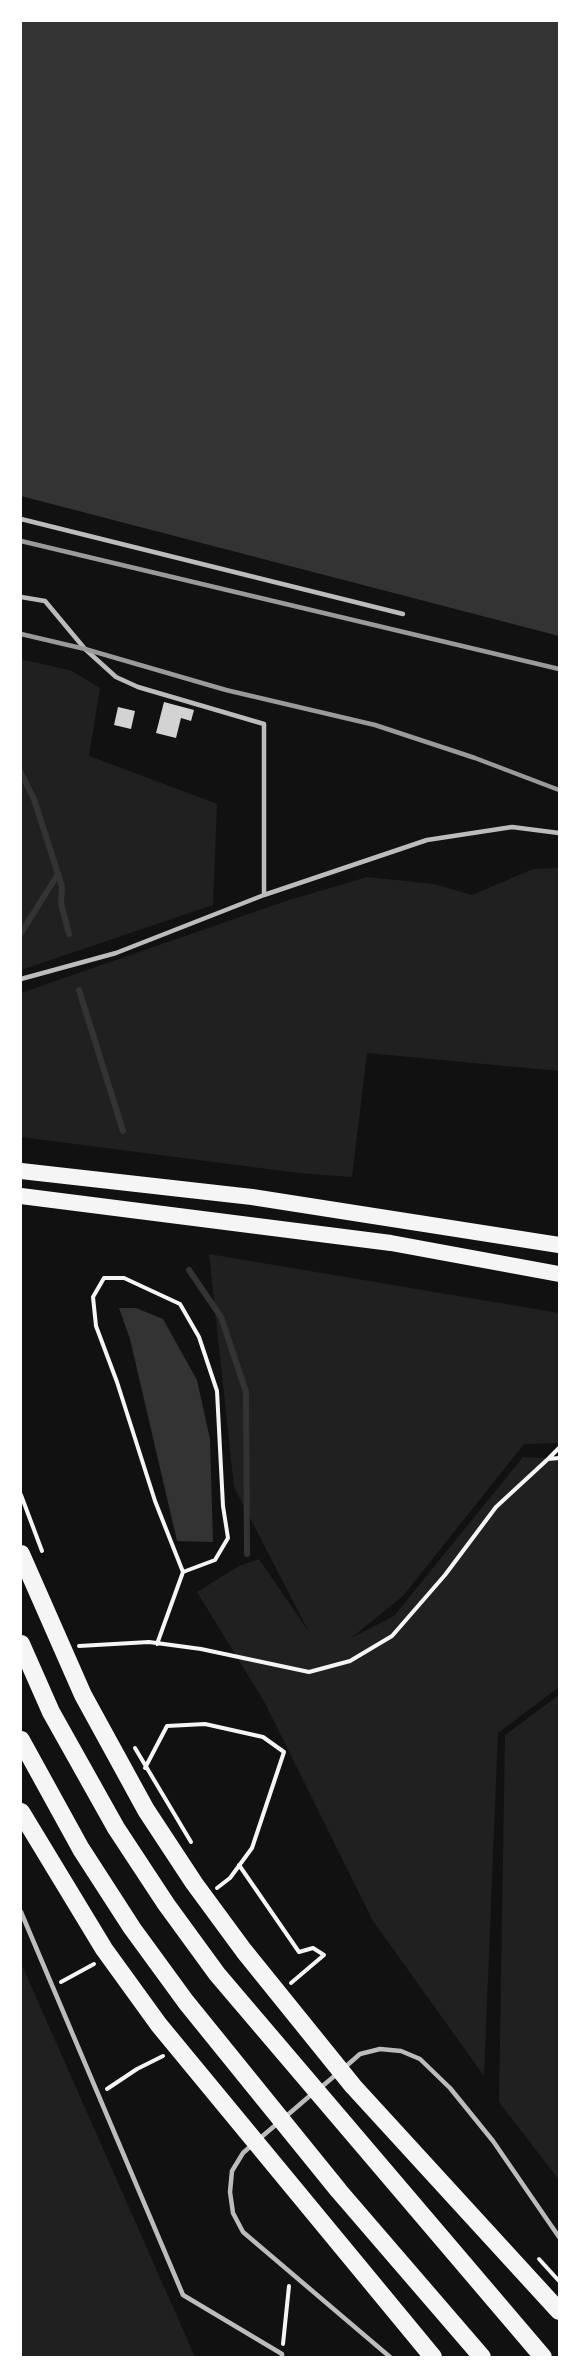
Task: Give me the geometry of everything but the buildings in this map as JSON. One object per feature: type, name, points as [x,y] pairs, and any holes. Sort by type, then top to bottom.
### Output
[{"type":"highway","points":[[21,1171],[252,1197],[559,1245]]},
{"type":"highway","points":[[21,1196],[391,1243],[559,1274]]},
{"type":"highway","points":[[21,1554],[82,1695],[146,1810],[244,1951],[400,2139],[559,2311]]},
{"type":"highway","points":[[21,1644],[51,1712],[116,1828],[166,1904],[217,1974],[543,2357]]},
{"type":"highway","points":[[21,1740],[81,1849],[132,1928],[186,2002],[339,2191],[482,2357]]},
{"type":"highway","points":[[21,1812],[104,1949],[159,2025],[433,2357]]},
{"type":"lane","points":[[21,519],[403,614]]},
{"type":"lane","points":[[21,597],[45,601],[86,649],[116,677],[138,687],[264,724],[264,896]]},
{"type":"lane","points":[[21,979],[116,953],[264,896],[427,840],[512,827],[559,832]]},
{"type":"lane","points":[[21,1912],[183,2295],[282,2355]]},
{"type":"lane","points":[[390,2357],[243,2232],[233,2213],[230,2192],[232,2171],[243,2152],[360,2054],[380,2049],[401,2051],[420,2059],[436,2072],[493,2141],[559,2236]]},
{"type":"path","points":[[157,1643],[183,1572],[154,1501],[117,1382],[96,1326],[93,1297],[104,1278],[124,1278],[180,1304],[199,1337],[217,1390],[223,1506],[228,1539],[215,1560],[183,1572]]},
{"type":"path","points":[[74,1646],[157,1643],[201,1649],[309,1672],[350,1661],[392,1636],[445,1575],[496,1507],[559,1448]]},
{"type":"path","points":[[548,1459],[559,1458]]},
{"type":"path","points":[[21,1495],[43,1554]]},
{"type":"path","points":[[78,1635],[87,1655]]},
{"type":"path","points":[[237,1732],[263,1737],[284,1752],[272,1789]]},
{"type":"path","points":[[135,1747],[193,1844]]},
{"type":"path","points":[[239,1865],[299,1952],[313,1948],[324,1954]]},
{"type":"path","points":[[217,1881],[224,1891]]},
{"type":"path","points":[[287,1975],[295,1984]]},
{"type":"path","points":[[282,2355],[290,2271]]},
{"type":"shaded area","points":[[21,21],[559,21],[559,636],[21,496]]},
{"type":"shaded area","points":[[21,659],[72,671],[100,688],[89,756],[217,804],[213,905],[21,970]]},
{"type":"shaded area","points":[[559,868],[559,1071],[367,1053],[352,1177],[299,1173],[21,1137],[21,993],[286,901],[367,877],[434,884],[472,895],[533,869]]},
{"type":"shaded area","points":[[209,1254],[559,1313],[559,1443],[524,1444],[403,1596],[351,1638],[394,1616],[523,1457],[559,1459],[559,1687],[498,1733],[484,2076],[373,1921],[265,1703],[197,1592],[239,1566],[259,1559],[309,1632],[234,1487]]},
{"type":"shaded area","points":[[119,1308],[136,1308],[163,1319],[197,1380],[210,1439],[213,1542],[177,1541],[130,1339]]},
{"type":"shaded area","points":[[559,1695],[559,2180],[499,2102],[505,1735]]},
{"type":"shaded area","points":[[21,1963],[195,2357],[21,2357]]},
{"type":"waterway","points":[[21,773],[34,799],[58,874],[21,933]]},
{"type":"waterway","points":[[58,874],[62,887],[61,903],[69,934]]},
{"type":"waterway","points":[[79,990],[123,1131]]},
{"type":"waterway","points":[[189,1270],[221,1317],[246,1392],[247,1554]]},
{"type":"railway","points":[[21,541],[559,669]]},
{"type":"railway","points":[[21,634],[85,649],[226,690],[375,725],[475,758],[559,790]]}]
